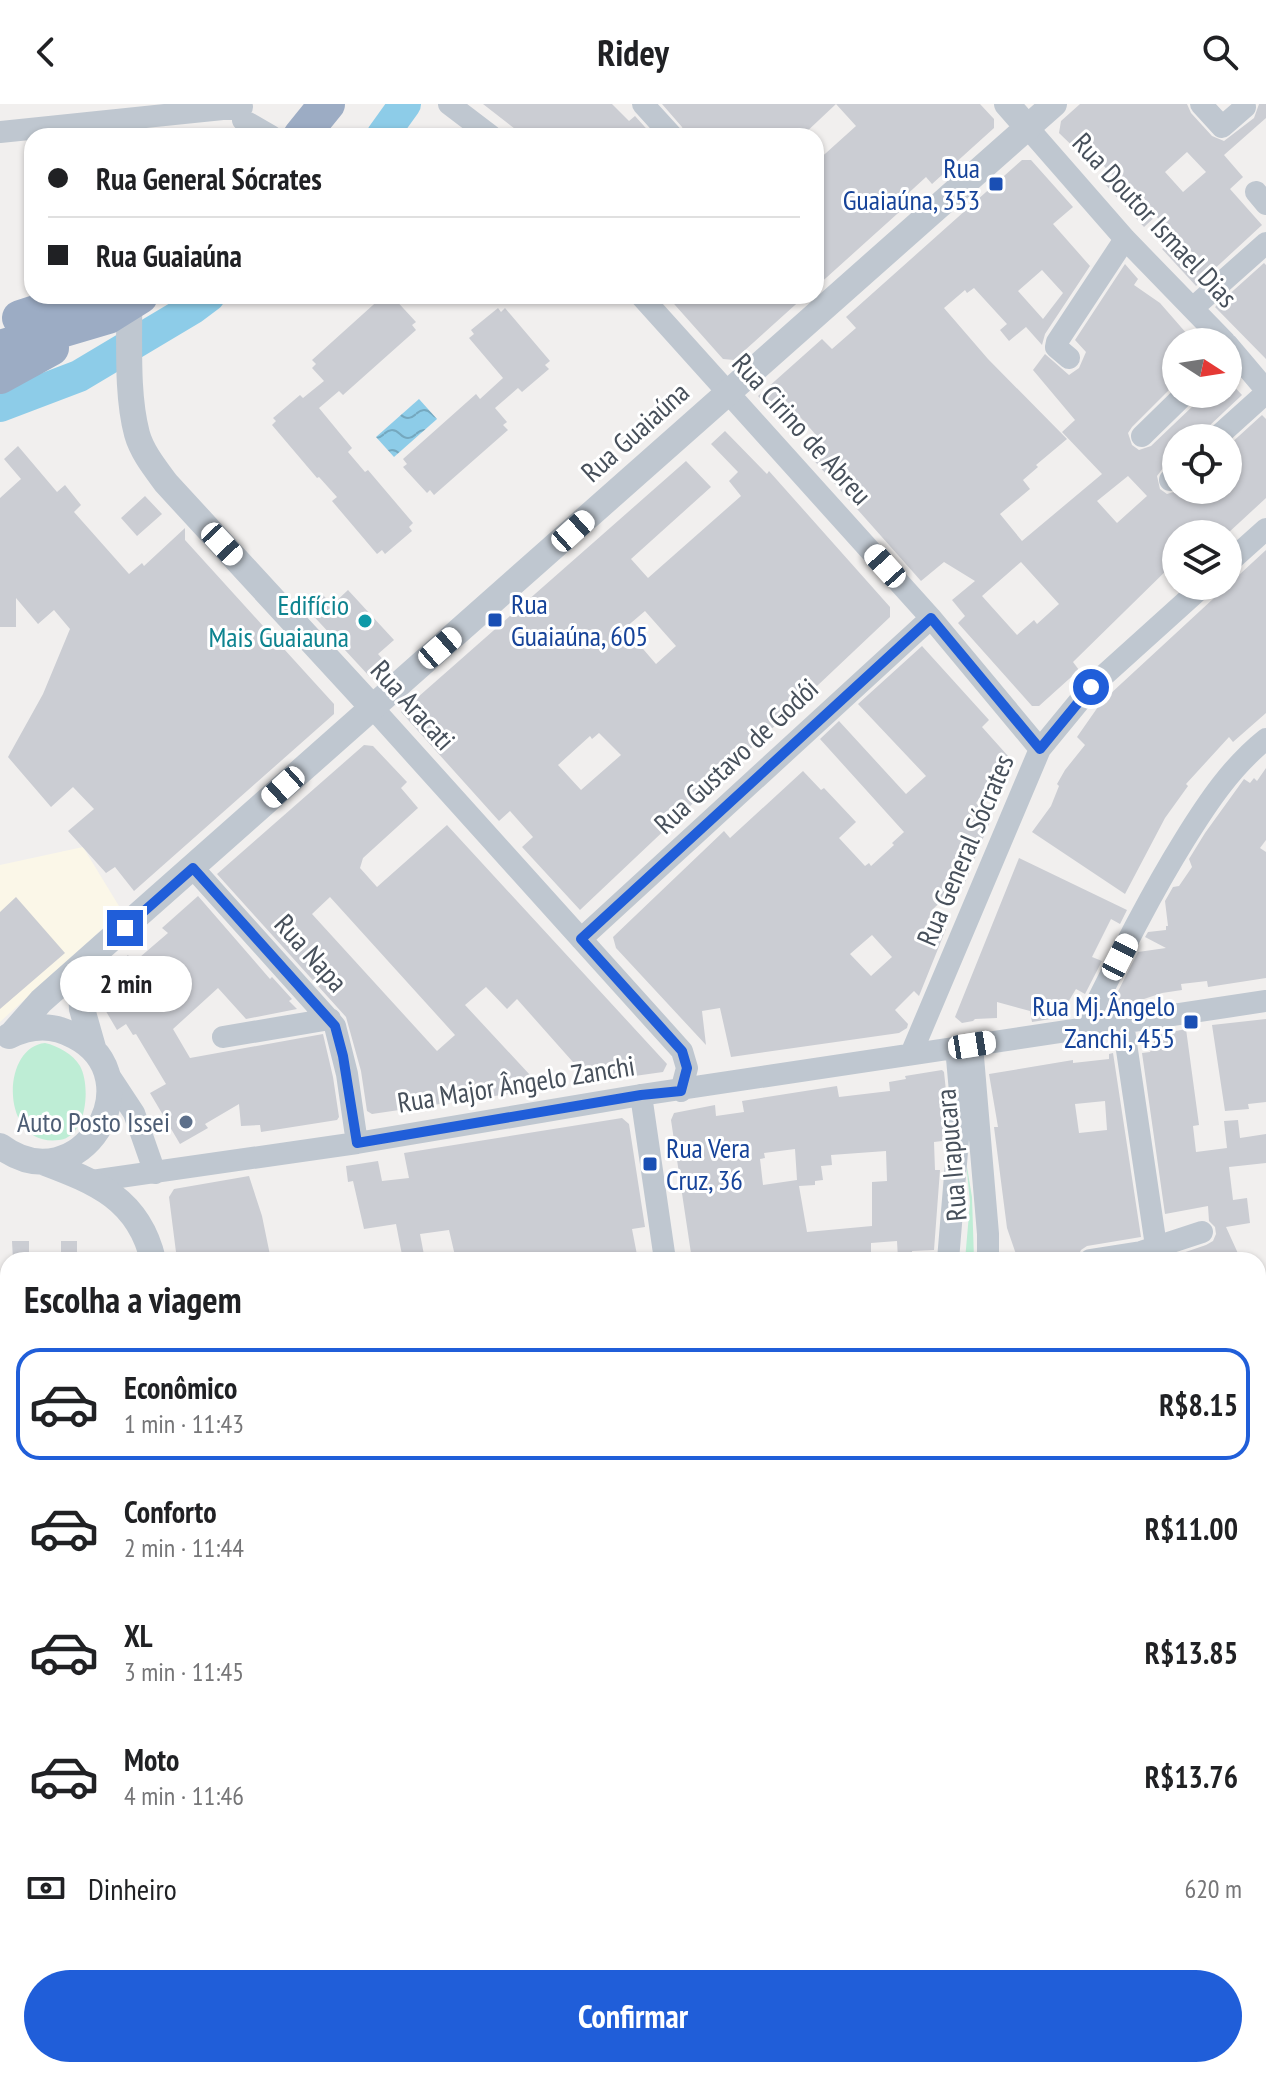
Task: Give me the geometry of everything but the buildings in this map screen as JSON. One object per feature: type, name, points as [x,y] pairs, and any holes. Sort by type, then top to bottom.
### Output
[{"type":"highway","points":[[308,128],[327,104]]},
{"type":"highway","points":[[335,128],[354,104]]},
{"type":"highway","points":[[0,324],[62,304]]},
{"type":"highway","points":[[0,348],[118,306]]},
{"type":"highway","points":[[0,376],[118,306]]},
{"type":"street","points":[[287,128],[308,104]]},
{"type":"street","points":[[449,104],[480,128]]},
{"type":"street","points":[[643,104],[665,128]]},
{"type":"street","name":"Rua Doutor Ismael Dias","points":[[1007,104],[1125,239],[1212,328]]},
{"type":"street","name":"Rua Guaiaúna","points":[[6,1039],[41,1001],[1054,104]]},
{"type":"street","points":[[1201,104],[1222,127],[1245,107]]},
{"type":"street","points":[[65,128],[242,117],[259,128]]},
{"type":"street","points":[[0,132],[24,131]]},
{"type":"street","points":[[1069,358],[1058,349],[1057,342],[1125,239]]},
{"type":"street","points":[[1194,307],[1266,243]]},
{"type":"street","name":"Rua Cirino de Abreu","points":[[648,304],[931,618],[1040,749]]},
{"type":"street","name":"Rua Aracati","points":[[118,306],[137,434],[146,456],[166,483],[682,1051],[687,1068],[681,1091]]},
{"type":"street","name":"Rua Doutor Ismael Dias","points":[[1242,364],[1266,392]]},
{"type":"street","points":[[1231,424],[1266,392]]},
{"type":"street","points":[[1142,436],[1171,408]]},
{"type":"street","points":[[1242,550],[1266,529]]},
{"type":"street","name":"Rua General Sócrates","points":[[911,1054],[1040,749],[1091,687],[1187,600]]},
{"type":"street","name":"Rua Gustavo de Godói","points":[[581,939],[931,618]]},
{"type":"street","points":[[1084,1028],[1156,885],[1207,804],[1245,756],[1266,739]]},
{"type":"street","name":"Rua Napa","points":[[193,868],[330,1019],[340,1037],[357,1143]]},
{"type":"street","points":[[43,1162],[70,1155],[93,1139],[109,1105],[109,1087],[82,1009],[80,968]]},
{"type":"street","name":"Rua Major Ângelo Zanchi","points":[[0,1146],[26,1160],[43,1162],[92,1181],[357,1143],[641,1095],[1266,1001]]},
{"type":"street","points":[[223,1037],[330,1019]]},
{"type":"street","points":[[1123,1023],[1156,1246]]},
{"type":"street","points":[[6,1039],[29,1028],[56,1029],[81,1039],[99,1060],[134,1113],[155,1173]]},
{"type":"street","name":"Rua Irapucara","points":[[949,1252],[964,1046]]},
{"type":"street","name":"Rua Irapucara","points":[[964,1046],[988,1252]]},
{"type":"street","points":[[641,1095],[664,1252]]},
{"type":"street","points":[[92,1181],[118,1200],[140,1224],[150,1252]]},
{"type":"street","points":[[1141,1252],[1202,1232]]},
{"type":"shaded area","points":[[83,847],[122,911],[0,1022],[0,865]]},
{"type":"green space","points":[[45,1043],[60,1048],[73,1058],[80,1066],[85,1086],[81,1121],[68,1137],[59,1140],[40,1138],[26,1129],[17,1114],[13,1096],[14,1078],[20,1061],[30,1049]]},
{"type":"green space","points":[[966,1161],[972,1197],[974,1252],[966,1252],[970,1203]]},
{"type":"water","points":[[419,399],[437,419],[394,457],[376,437]]},
{"type":"waterway","points":[[388,128],[405,104]]},
{"type":"waterway","points":[[0,406],[79,376],[198,304]]},
{"type":"place","name":"Rua Guaiaúna, 353","points":[[996,184]]},
{"type":"place","name":"Rua Guaiaúna, 605","points":[[495,620]]},
{"type":"place","name":"Edifício Mais Guaiauna","points":[[365,621]]},
{"type":"place","name":"Rua Mj. Ângelo Zanchi, 455","points":[[1191,1022]]},
{"type":"place","name":"Auto Posto Issei","points":[[186,1122]]},
{"type":"place","name":"Rua Vera Cruz, 36","points":[[650,1164]]},
{"type":"route","points":[[125,928],[193,868],[335,1026],[340,1037],[357,1143],[681,1091],[687,1068],[682,1051],[581,939],[931,618],[1040,749],[1091,687]]}]
